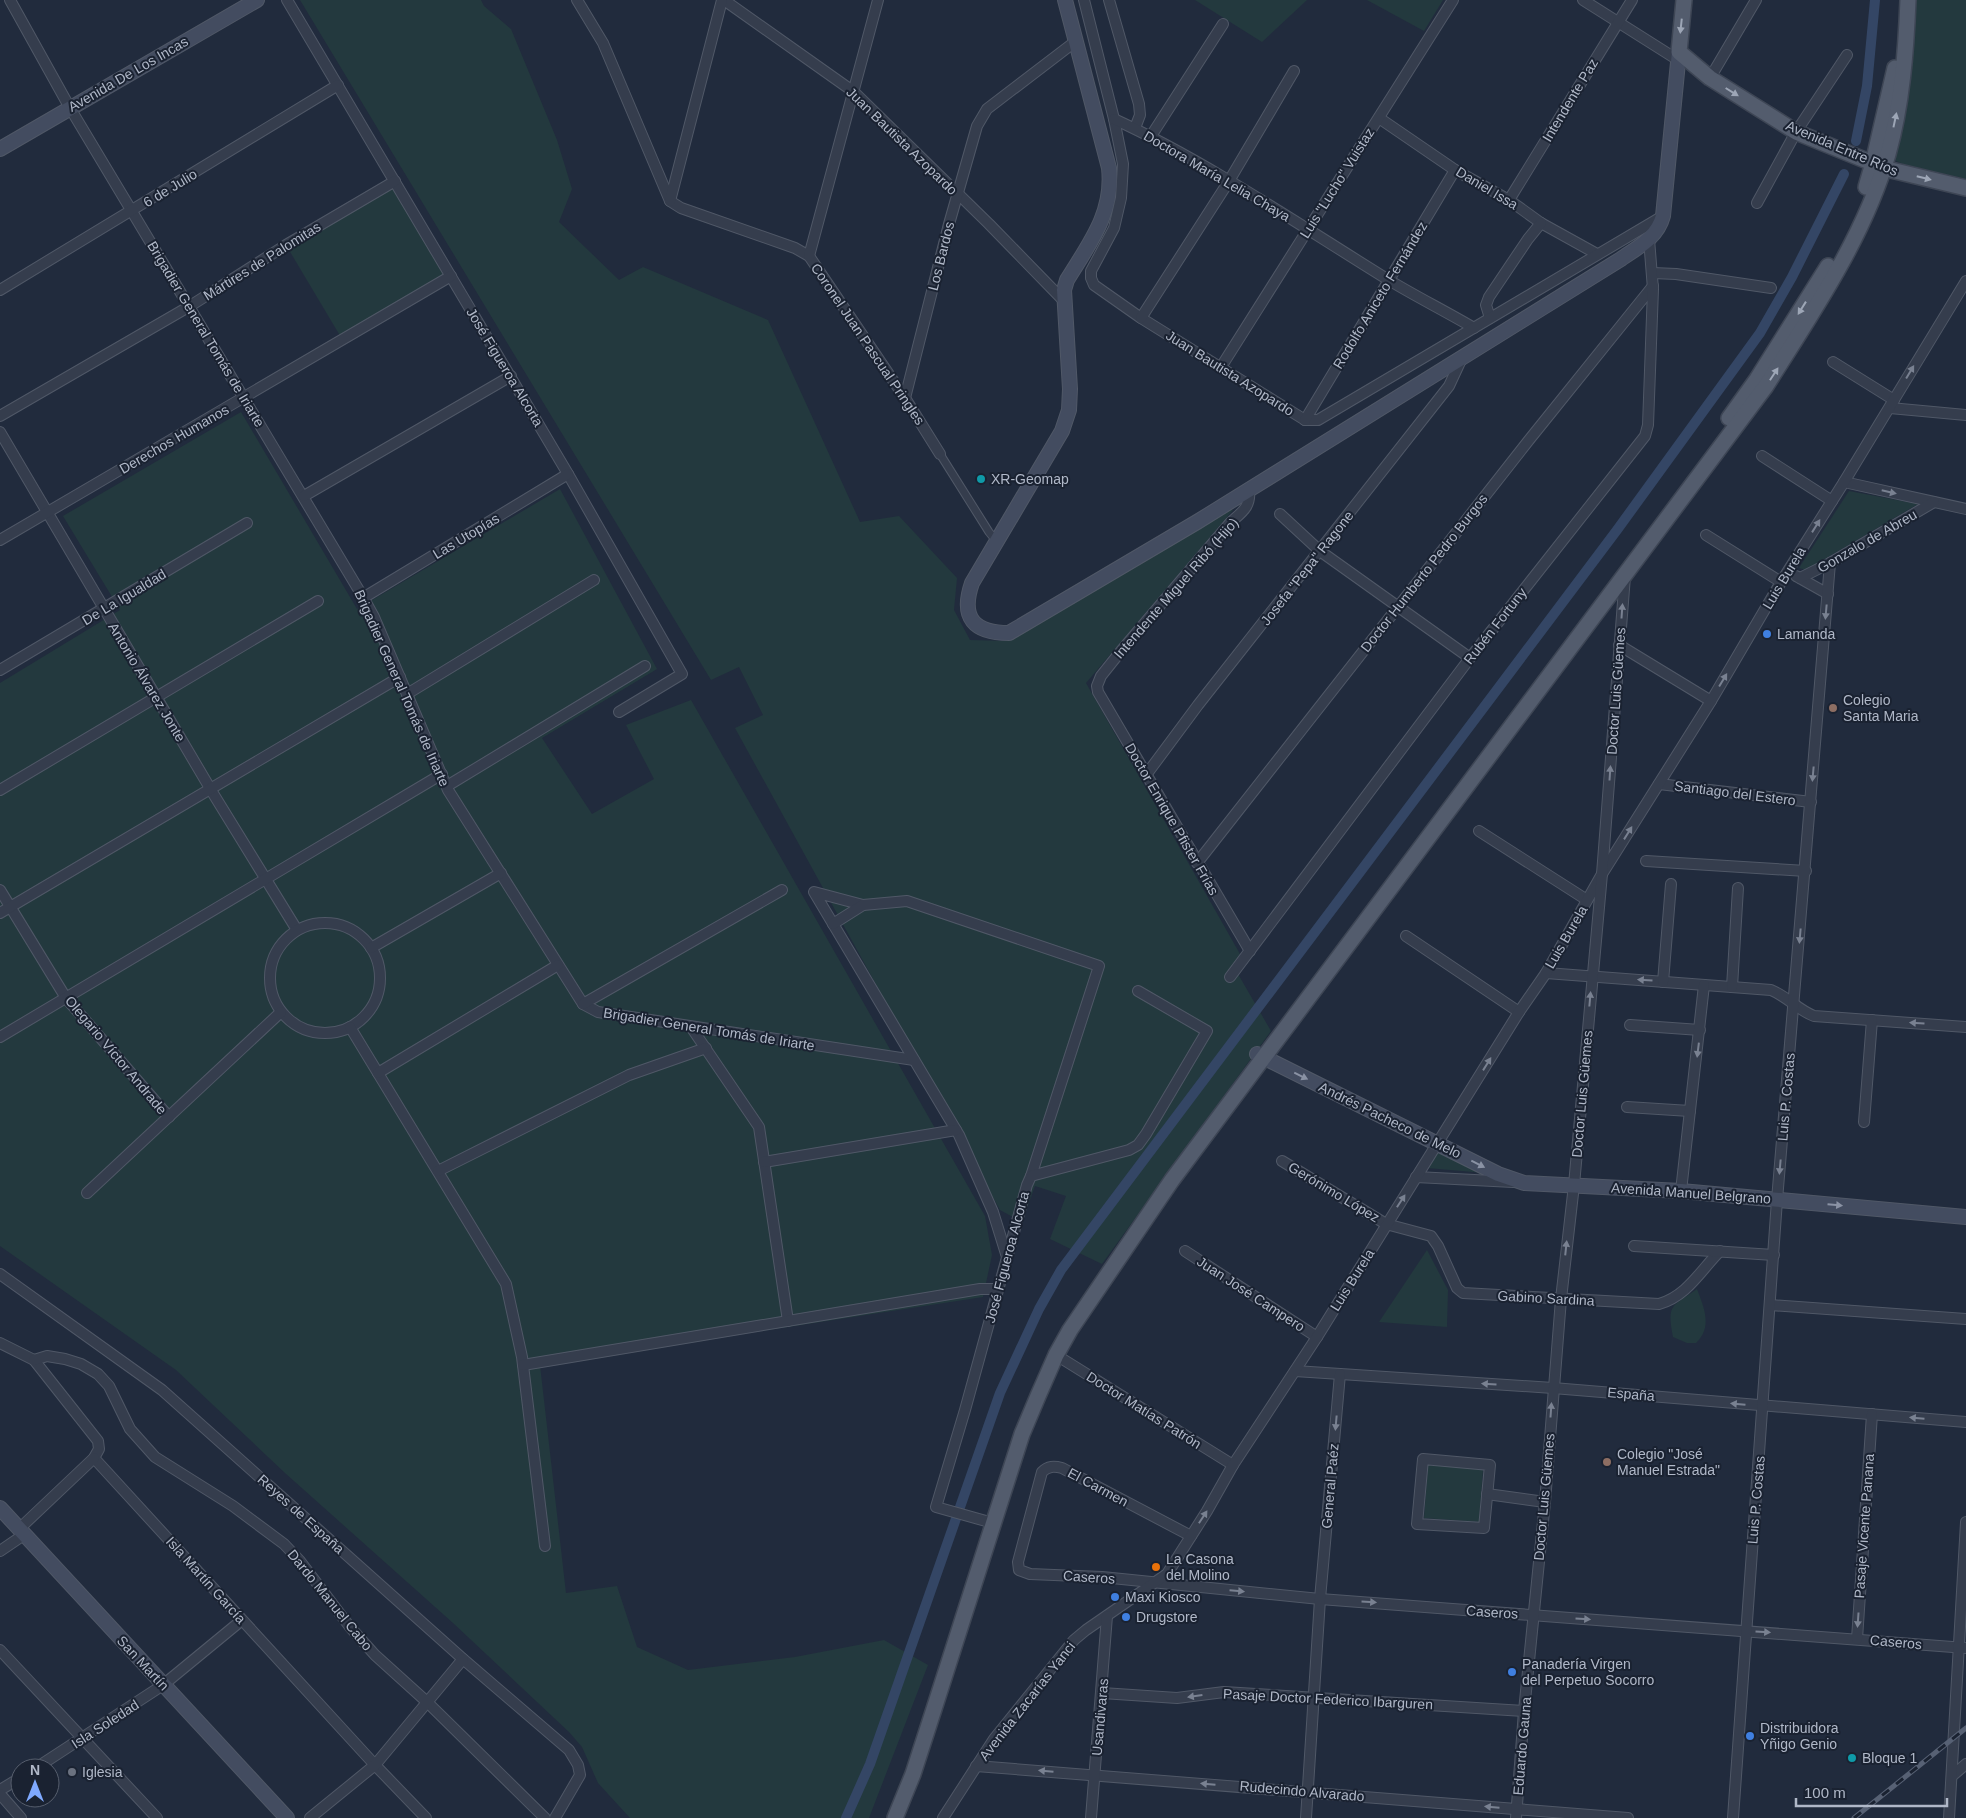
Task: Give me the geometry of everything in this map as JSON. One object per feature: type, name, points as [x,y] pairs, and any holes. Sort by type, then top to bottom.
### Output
[{"type":"main road","name":"Avenida De Los Incas","points":[[0,150],[257,0]]},
{"type":"main road","points":[[1065,0],[1109,168],[1110,198],[1104,216],[1067,280],[1064,290],[1070,389],[1069,410],[1062,431],[972,584],[967,598],[968,612],[974,622],[983,630],[993,633],[1009,633],[1249,490],[1621,259],[1650,239],[1660,226],[1663,216],[1684,0]]},
{"type":"main road","points":[[895,1818],[913,1774],[934,1709],[990,1522],[1027,1407],[1053,1349],[1121,1242],[1260,1055],[1766,386],[1807,322],[1845,257],[1863,219],[1878,165],[1897,58],[1899,0]]},
{"type":"main road","points":[[886,1818],[909,1763],[942,1654],[1022,1434],[1056,1355],[1070,1330],[1133,1235],[1260,1055],[1444,800],[1665,507],[1757,379],[1837,252],[1868,181],[1878,165],[1888,155],[1900,100],[1908,0]]},
{"type":"main road","name":"Avenida Entre Ríos","points":[[1678,56],[1796,132],[1878,165],[1966,188]]},
{"type":"main road","name":"Andrés Pacheco de Melo","points":[[1260,1055],[1498,1174],[1524,1183]]},
{"type":"main road","name":"Avenida Manuel Belgrano","points":[[1524,1183],[1680,1191],[1966,1217]]},
{"type":"main road","name":"San Martín","points":[[0,1508],[287,1818]]},
{"type":"street","name":"Brigadier General Tomás de Iriarte","points":[[10,0],[70,108],[304,496],[374,617],[447,786],[583,1004],[598,1012],[914,1060]]},
{"type":"street","name":"José Figueroa Alcorta","points":[[287,0],[511,376],[682,674],[619,712]]},
{"type":"street","name":"Juan Bautista Azopardo","points":[[723,0],[854,92],[1064,301]]},
{"type":"street","points":[[670,201],[723,0]]},
{"type":"street","points":[[809,256],[878,0]]},
{"type":"street","points":[[1084,0],[1114,119]]},
{"type":"street","points":[[1109,0],[1140,104],[1140,115],[1135,128]]},
{"type":"street","name":"Luis \"Lucho\" Vuistaz","points":[[1221,367],[1453,0]]},
{"type":"street","points":[[1583,0],[1678,56]]},
{"type":"street","name":"Intendente Paz","points":[[1509,200],[1632,0]]},
{"type":"street","points":[[1710,78],[1756,0]]},
{"type":"street","points":[[580,2],[603,43],[670,201]]},
{"type":"street","points":[[1151,136],[1223,24]]},
{"type":"street","name":"Los Bardos","points":[[905,398],[977,126],[987,108],[1076,41]]},
{"type":"street","points":[[1757,203],[1796,132],[1847,54]]},
{"type":"street","points":[[1142,318],[1229,182],[1294,71]]},
{"type":"street","name":"6 de Julio","points":[[0,290],[338,85]]},
{"type":"street","name":"Daniel Issa","points":[[1379,118],[1455,170],[1509,200],[1541,222],[1597,254]]},
{"type":"street","name":"Juan Bautista Azopardo","points":[[1114,119],[1123,164],[1121,198],[1114,228],[1091,271],[1090,278],[1094,285],[1142,318],[1304,420]]},
{"type":"street","name":"Doctora María Lelia Chaya","points":[[1114,119],[1151,136],[1308,229],[1388,280],[1474,328]]},
{"type":"street","name":"Rodolfo Aniceto Fernández","points":[[1304,420],[1455,170]]},
{"type":"street","name":"Mártires de Palomitas","points":[[0,416],[190,306],[286,245],[394,181]]},
{"type":"street","name":"Coronel Juan Pascual Pringles","points":[[670,201],[681,208],[795,248],[809,256],[905,398],[988,532],[997,542]]},
{"type":"street","points":[[1304,420],[1318,420],[1663,216]]},
{"type":"street","points":[[1490,318],[1486,305],[1489,296],[1541,222]]},
{"type":"street","name":"Rubén Fortuny","points":[[1230,976],[1470,658],[1645,436],[1648,425],[1653,286],[1650,239]]},
{"type":"street","points":[[1653,273],[1676,274],[1771,288]]},
{"type":"street","name":"Derechos Humanos","points":[[0,540],[451,276]]},
{"type":"street","name":"Luis Burela","points":[[1154,1584],[1167,1574],[1233,1465],[1317,1337],[1519,1012],[1546,972],[1602,874],[1966,281]]},
{"type":"street","name":"Doctor Humberto Pedro Burgos","points":[[1197,863],[1528,440],[1653,286]]},
{"type":"street","name":"Josefa \"Pepa\" Ragone","points":[[1146,775],[1198,705],[1449,386],[1462,358]]},
{"type":"street","points":[[1833,362],[1892,404],[1966,415]]},
{"type":"street","points":[[304,496],[511,376]]},
{"type":"street","name":"Antonio Álvarez Jonte","points":[[0,432],[46,514],[210,789],[297,930]]},
{"type":"street","points":[[1762,456],[1832,501]]},
{"type":"street","name":"Las Utopías","points":[[363,598],[568,474]]},
{"type":"street","name":"Gonzalo de Abreu","points":[[1844,482],[1966,509]]},
{"type":"street","name":"Intendente Miguel Ribó (Hijo)","points":[[1097,686],[1101,676],[1120,651],[1230,523],[1244,511],[1250,499],[1249,490]]},
{"type":"street","name":"Gonzalo de Abreu","points":[[1800,578],[1830,563],[1934,502]]},
{"type":"street","points":[[1280,514],[1320,551],[1470,658]]},
{"type":"street","name":"De La Igualdad","points":[[0,670],[247,523]]},
{"type":"street","points":[[1706,535],[1781,582]]},
{"type":"street","name":"Luis P. Costas","points":[[1733,1818],[1777,1200],[1806,871],[1830,563]]},
{"type":"street","points":[[1787,572],[1828,594]]},
{"type":"street","name":"Doctor Luis Güemes","points":[[1534,1615],[1561,1299],[1574,1185],[1602,874],[1625,573]]},
{"type":"street","points":[[407,694],[594,580]]},
{"type":"street","points":[[0,790],[318,600]]},
{"type":"street","points":[[1619,645],[1710,700]]},
{"type":"street","points":[[447,786],[645,666]]},
{"type":"street","points":[[0,913],[400,677]]},
{"type":"street","name":"Doctor Enrique Pfister Frías","points":[[1097,686],[1098,692],[1146,775],[1250,950]]},
{"type":"street","points":[[0,1037],[442,774]]},
{"type":"street","name":"Santiago del Estero","points":[[1658,784],[1811,802]]},
{"type":"street","points":[[1479,831],[1587,900]]},
{"type":"street","points":[[1646,862],[1806,871]]},
{"type":"street","points":[[371,948],[501,873]]},
{"type":"street","points":[[1663,982],[1671,884]]},
{"type":"street","points":[[1732,987],[1738,888]]},
{"type":"street","name":"Olegario Víctor Andrade","points":[[0,890],[66,998],[169,1117]]},
{"type":"street","points":[[583,1004],[782,890]]},
{"type":"street","points":[[1007,1258],[993,1212],[956,1130],[814,892],[863,905],[907,901],[1099,966],[1031,1176]]},
{"type":"street","points":[[833,924],[863,905]]},
{"type":"street","points":[[315,924],[334,924],[352,930],[367,942],[371,948],[377,957],[381,976],[378,995],[370,1011],[356,1024],[340,1032],[322,1034],[304,1030],[289,1021],[277,1008],[270,991],[269,973],[273,956],[283,941],[297,930],[315,924]]},
{"type":"street","points":[[1406,936],[1519,1012]]},
{"type":"street","points":[[378,1073],[558,965]]},
{"type":"street","points":[[1546,972],[1772,990],[1784,995],[1804,1012],[1814,1016],[1966,1027]]},
{"type":"street","points":[[1680,1191],[1704,985]]},
{"type":"street","name":"José Figueroa Alcorta","points":[[990,1522],[936,1507],[1026,1185],[1031,1176],[1129,1150],[1138,1145],[1207,1031],[1138,991]]},
{"type":"street","points":[[87,1193],[281,1012]]},
{"type":"street","points":[[1864,1122],[1872,1020]]},
{"type":"street","points":[[1630,1025],[1700,1030]]},
{"type":"street","points":[[350,1027],[506,1284],[511,1297],[523,1365],[545,1546]]},
{"type":"street","points":[[691,1027],[759,1128],[788,1321]]},
{"type":"street","points":[[438,1171],[629,1075],[706,1048]]},
{"type":"street","points":[[1627,1107],[1690,1111]]},
{"type":"street","points":[[764,1162],[956,1130]]},
{"type":"street","name":"Gerónimo López","points":[[1282,1161],[1386,1224]]},
{"type":"street","name":"Avenida Manuel Belgrano","points":[[1416,1178],[1524,1183]]},
{"type":"street","name":"Gabino Sardina","points":[[1386,1224],[1431,1236],[1438,1246],[1457,1288],[1463,1293],[1659,1304],[1672,1300],[1685,1290],[1704,1266],[1720,1251]]},
{"type":"street","points":[[1634,1246],[1774,1255]]},
{"type":"street","name":"Juan José Campero","points":[[1185,1251],[1317,1337]]},
{"type":"street","name":"Reyes de España","points":[[0,1274],[137,1370],[162,1390],[463,1659],[569,1750],[578,1765],[580,1775],[555,1818]]},
{"type":"street","points":[[523,1365],[980,1289],[998,1289]]},
{"type":"street","points":[[1770,1305],[1966,1319]]},
{"type":"street","points":[[0,1343],[34,1360],[98,1441],[99,1450],[94,1458],[22,1532],[0,1551]]},
{"type":"street","name":"Doctor Matías Patrón","points":[[1056,1355],[1233,1465]]},
{"type":"street","name":"Dardo Manuel Cabo","points":[[34,1360],[47,1356],[65,1358],[81,1364],[98,1374],[109,1386],[130,1429],[155,1457],[234,1506],[284,1544],[350,1627],[375,1655],[427,1702],[545,1818]]},
{"type":"street","name":"España","points":[[1295,1371],[1553,1388],[1966,1422]]},
{"type":"street","name":"General Paéz","points":[[1306,1818],[1320,1598],[1340,1374]]},
{"type":"street","name":"Pasaje Vicente Panana","points":[[1857,1639],[1872,1414]]},
{"type":"street","name":"Isla Martín García","points":[[94,1458],[375,1765],[426,1818]]},
{"type":"street","points":[[1423,1459],[1490,1465],[1487,1494],[1484,1528],[1417,1524],[1423,1459]]},
{"type":"street","name":"El Carmen","points":[[1020,1570],[1018,1562],[1039,1481],[1042,1472],[1047,1467],[1062,1468],[1191,1536]]},
{"type":"street","points":[[1487,1494],[1545,1502]]},
{"type":"street","points":[[1949,1818],[1962,1647],[1966,1522]]},
{"type":"street","name":"Caseros","points":[[1020,1570],[1030,1574],[1102,1577],[1154,1584],[1320,1598],[1962,1647]]},
{"type":"street","name":"Avenida Zacarías Yanci","points":[[943,1818],[994,1739],[1074,1640],[1154,1584]]},
{"type":"street","name":"Eduardo Gauna","points":[[1516,1813],[1534,1615]]},
{"type":"street","name":"Usandivaras","points":[[1092,1818],[1107,1616]]},
{"type":"street","name":"Isla Soledad","points":[[52,1758],[163,1685],[242,1620]]},
{"type":"street","points":[[0,1650],[157,1818]]},
{"type":"street","points":[[310,1818],[375,1765],[463,1659]]},
{"type":"street","name":"Pasaje Doctor Federico Ibarguren","points":[[1102,1694],[1178,1698],[1224,1692],[1524,1711]]},
{"type":"street","points":[[1952,1776],[1966,1764]]},
{"type":"street","name":"Rudecindo Alvarado","points":[[976,1766],[1308,1792],[1516,1813],[1628,1818]]},
{"type":"street","points":[[0,1794],[22,1818]]},
{"type":"green space","points":[[300,0],[481,0],[484,6],[511,29],[557,140],[572,189],[559,222],[619,280],[643,267],[768,320],[860,522],[899,516],[957,578],[954,610],[970,640],[1008,641],[1228,508],[1233,510],[1086,683],[1244,961],[1238,974],[1271,1031],[1102,1264],[1050,1239],[1066,1196],[1035,1186],[1022,1222],[1000,1210],[735,728],[763,715],[739,667],[711,680]]},
{"type":"green space","points":[[1195,0],[1307,0],[1262,42]]},
{"type":"green space","points":[[1367,0],[1443,0],[1424,31]]},
{"type":"green space","points":[[1915,0],[1966,0],[1966,179],[1903,164],[1896,161],[1894,157],[1909,79],[1915,20]]},
{"type":"green space","points":[[395,181],[451,276],[342,339],[286,245]]},
{"type":"green space","points":[[241,412],[357,609],[560,489],[657,669],[542,738],[592,814],[654,779],[626,725],[691,700],[985,1216],[992,1255],[983,1297],[540,1365],[566,1593],[617,1586],[637,1647],[688,1670],[795,1657],[884,1640],[928,1665],[869,1818],[630,1818],[598,1783],[582,1747],[569,1732],[453,1623],[285,1473],[176,1370],[0,1246],[0,683],[120,610],[63,516]]},
{"type":"green space","points":[[1849,491],[1918,504],[1806,570],[1799,568]]},
{"type":"green space","points":[[1440,1147],[1485,1173],[1427,1168]]},
{"type":"green space","points":[[1427,1250],[1448,1290],[1447,1327],[1379,1322]]},
{"type":"green space","points":[[1697,1289],[1706,1317],[1706,1324],[1701,1337],[1696,1343],[1687,1343],[1673,1337],[1671,1312],[1676,1303]]},
{"type":"green space","points":[[1428,1465],[1483,1469],[1479,1522],[1424,1518]]},
{"type":"waterway","points":[[1856,141],[1867,86],[1875,0]]},
{"type":"waterway","points":[[846,1818],[870,1764],[1000,1393],[1039,1309],[1061,1270],[1617,530],[1760,333],[1792,277],[1844,174]]},
{"type":"railway","points":[[1854,1818],[1966,1728]]},
{"type":"place","name":"XR-Geomap","points":[[981,479]]},
{"type":"place","name":"Lamanda","points":[[1767,634]]},
{"type":"place","name":"Colegio Santa Maria","points":[[1833,708]]},
{"type":"place","name":"Colegio \"José Manuel Estrada\"","points":[[1607,1462]]},
{"type":"place","name":"La Casona del Molino","points":[[1156,1567]]},
{"type":"place","name":"Maxi Kiosco","points":[[1115,1597]]},
{"type":"place","name":"Drugstore","points":[[1126,1617]]},
{"type":"place","name":"Panadería Virgen del Perpetuo Socorro","points":[[1512,1672]]},
{"type":"place","name":"Distribuidora Yñigo Genio","points":[[1750,1736]]},
{"type":"place","name":"Bloque 1","points":[[1852,1758]]},
{"type":"place","name":"Iglesia","points":[[72,1772]]}]
